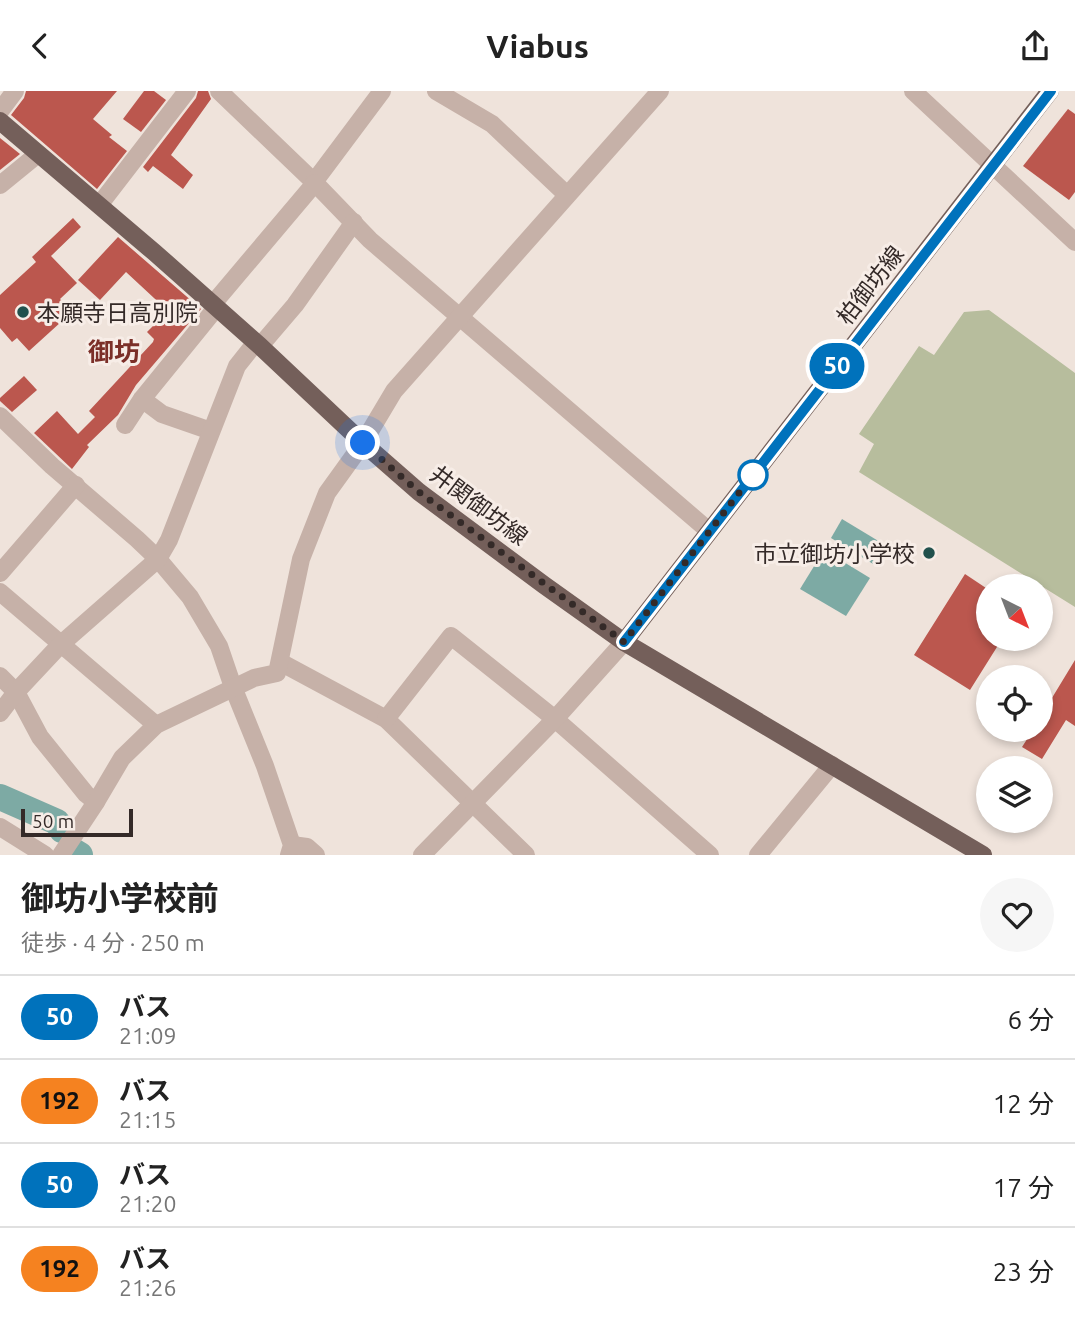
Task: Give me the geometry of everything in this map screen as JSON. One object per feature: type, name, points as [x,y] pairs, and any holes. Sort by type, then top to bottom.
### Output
[{"type":"main road","name":"柏御坊線","points":[[624,642],[1051,91]]},
{"type":"main road","name":"井関御坊線","points":[[0,121],[100,204],[419,492],[624,642],[983,855]]},
{"type":"street","points":[[0,111],[15,91]]},
{"type":"street","points":[[100,204],[187,91]]},
{"type":"street","points":[[219,91],[370,240],[709,531]]},
{"type":"street","points":[[125,425],[142,399],[314,182],[382,91]]},
{"type":"street","points":[[436,91],[492,124],[568,195]]},
{"type":"street","points":[[61,855],[122,758],[156,725],[254,678],[277,674],[301,559],[327,493],[363,443],[394,391],[660,91]]},
{"type":"street","points":[[913,91],[1075,242]]},
{"type":"street","points":[[0,185],[38,154]]},
{"type":"street","points":[[0,713],[16,691],[60,645],[158,559],[169,540],[237,366],[295,305],[354,222]]},
{"type":"street","points":[[142,399],[163,414],[211,431]]},
{"type":"street","points":[[0,417],[158,559],[190,597],[219,646],[265,766],[290,850],[307,847],[316,855]]},
{"type":"street","points":[[0,573],[76,485]]},
{"type":"street","points":[[0,592],[156,725]]},
{"type":"street","points":[[386,719],[451,636],[555,719],[709,855]]},
{"type":"street","points":[[422,855],[555,719],[624,642]]},
{"type":"street","points":[[280,662],[386,719],[526,855]]},
{"type":"street","points":[[0,676],[16,691],[40,737],[86,794],[96,802]]},
{"type":"street","points":[[758,855],[832,765]]},
{"type":"street","points":[[0,827],[46,855]]},
{"type":"green space","points":[[989,310],[1075,373],[1075,607],[1054,594],[1054,574],[1022,574],[859,472],[874,444],[859,434],[919,346],[934,355],[964,312]]},
{"type":"water","points":[[842,519],[890,548],[878,567],[831,538]]},
{"type":"water","points":[[824,550],[870,578],[846,616],[800,589]]},
{"type":"building","points":[[26,91],[117,91],[93,119],[112,135],[109,137],[127,151],[97,189],[11,115]]},
{"type":"building","points":[[144,91],[154,91],[166,100],[141,132],[123,119]]},
{"type":"building","points":[[198,91],[208,91],[211,99],[171,155],[193,175],[183,189],[153,166],[148,172],[143,167],[196,98]]},
{"type":"building","points":[[1068,109],[1075,114],[1075,192],[1069,200],[1023,166]]},
{"type":"building","points":[[0,138],[20,154],[0,170]]},
{"type":"building","points":[[73,218],[81,227],[51,256],[77,283],[60,299],[72,312],[29,351],[17,338],[12,342],[0,328],[0,295],[36,262],[32,257]]},
{"type":"building","points":[[118,237],[201,309],[136,385],[118,415],[87,445],[89,447],[72,469],[34,433],[57,411],[78,434],[95,417],[89,411],[153,342],[154,339],[147,332],[168,311],[126,272],[100,300],[78,280]]},
{"type":"building","points":[[24,376],[37,390],[12,412],[0,398]]},
{"type":"building","points":[[965,574],[976,581],[976,651],[994,651],[986,665],[976,665],[976,680],[970,690],[914,655]]},
{"type":"building","points":[[1075,660],[1075,726],[1066,720],[1053,741],[1053,696]]},
{"type":"building","points":[[1025,742],[1052,742],[1044,756],[1037,756],[1022,747]]},
{"type":"waterway","points":[[0,797],[57,822],[62,830]]},
{"type":"waterway","points":[[75,852],[80,855]]},
{"type":"bus line","name":"50","points":[[624,642],[1051,91]]},
{"type":"place","name":"本願寺日高別院","points":[[23,312]]},
{"type":"place","name":"市立御坊小学校","points":[[929,553]]},
{"type":"district","name":"御坊","points":[[114,351]]},
{"type":"route","points":[[363,443],[419,492],[624,642],[759,467],[753,475]]}]
